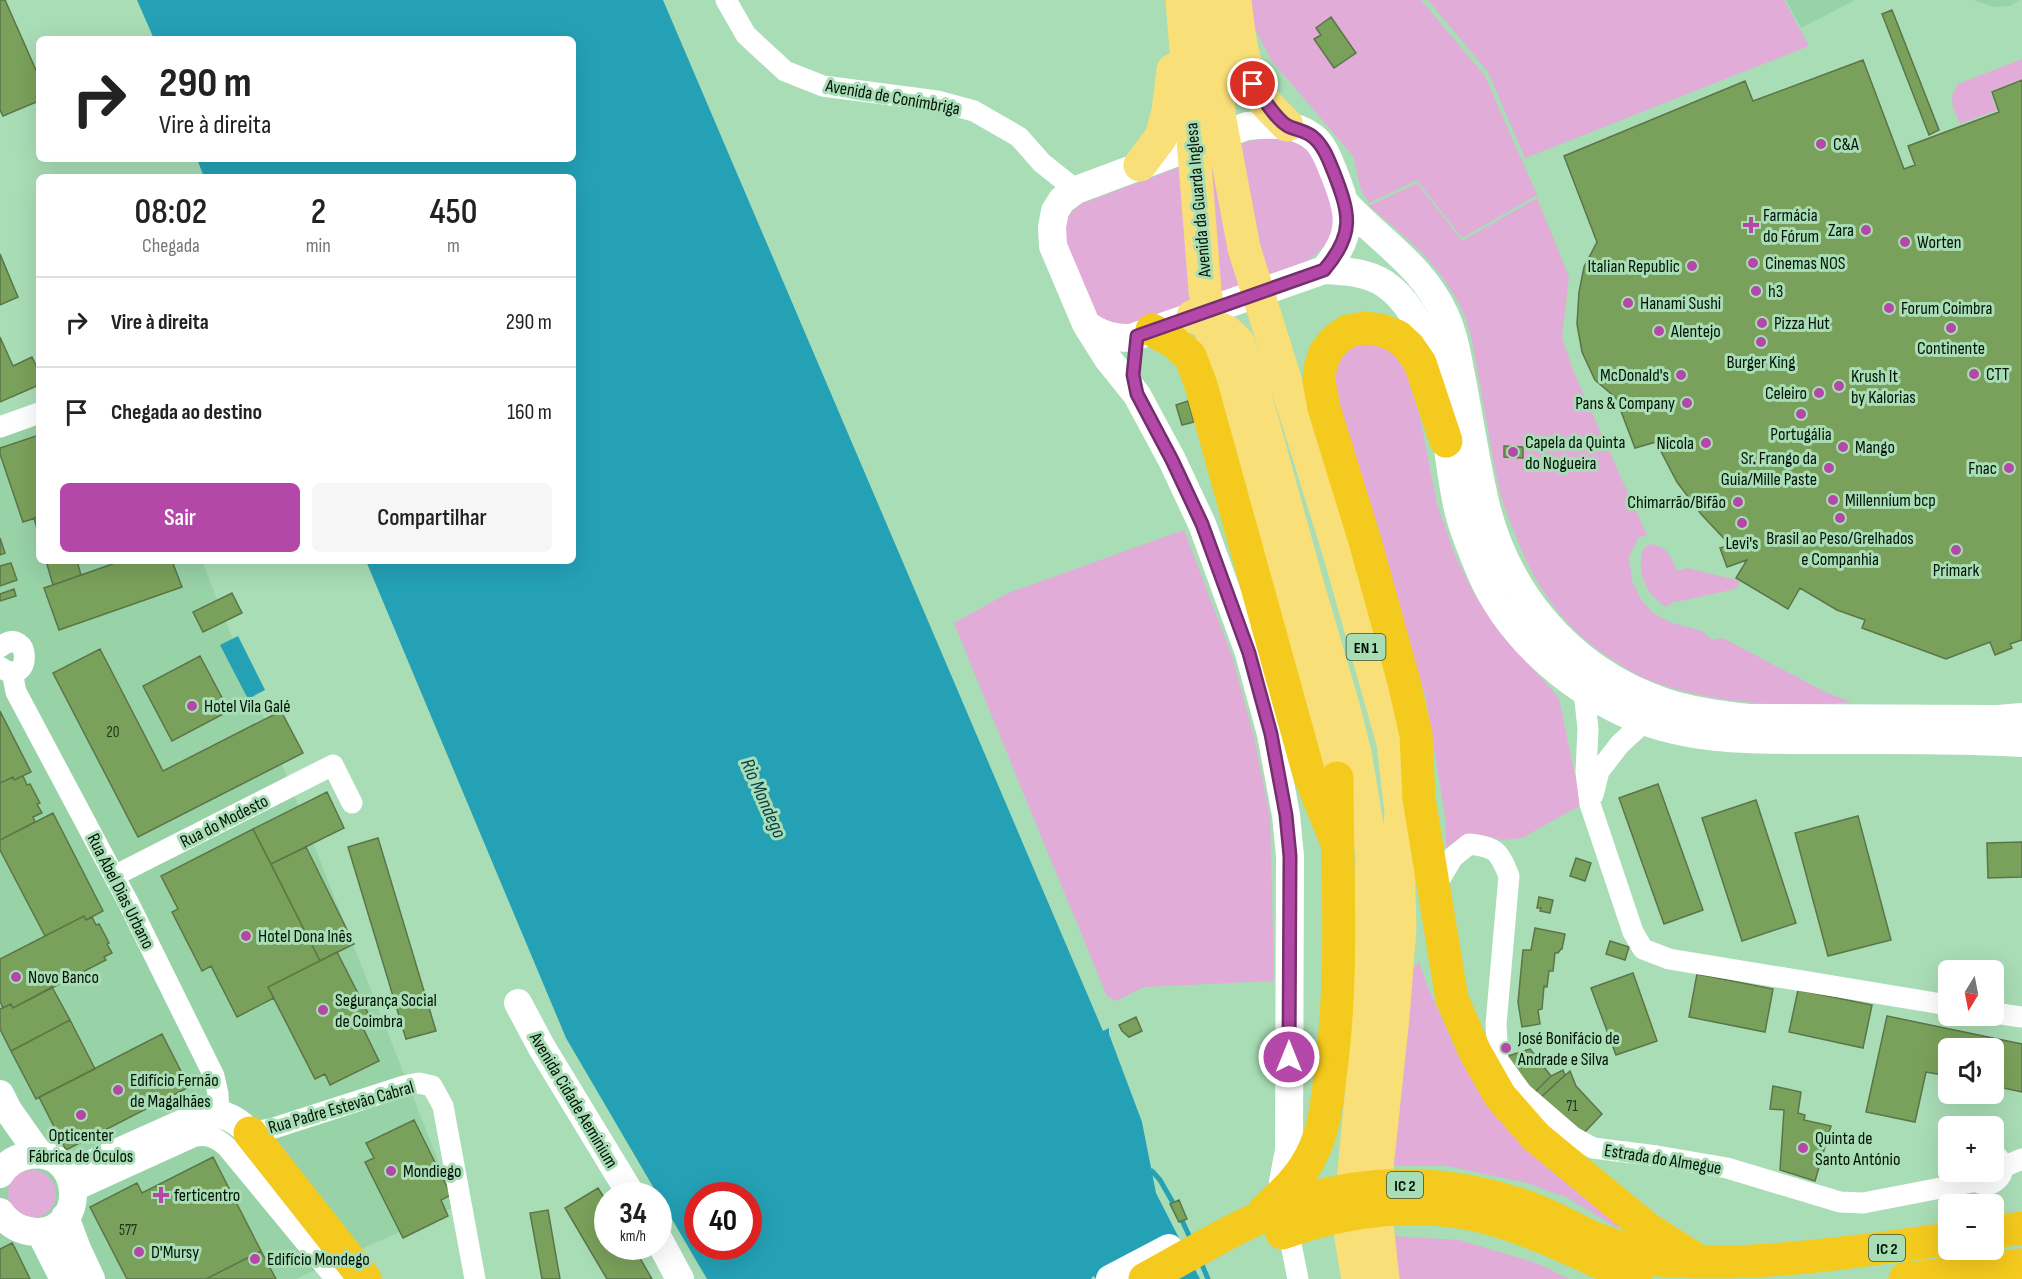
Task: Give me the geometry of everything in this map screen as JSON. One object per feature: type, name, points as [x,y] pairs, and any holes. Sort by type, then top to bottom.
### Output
[{"type":"highway","points":[[1446,441],[1420,363],[1409,346],[1397,336],[1365,328],[1348,331],[1334,341],[1325,353],[1319,381],[1324,408],[1365,541],[1404,682],[1416,735],[1419,799],[1452,999],[1475,1052],[1500,1096],[1536,1137],[1648,1229],[1700,1262]]},
{"type":"highway","points":[[1144,333],[1174,342],[1190,356],[1201,386],[1309,774],[1337,843],[1355,897],[1325,1116],[1311,1156],[1282,1196],[1244,1218]]},
{"type":"highway","points":[[1393,742],[1419,799]]},
{"type":"highway","points":[[1337,778],[1337,843]]},
{"type":"highway","points":[[250,1133],[365,1279]]},
{"type":"highway","name":"IC 2","points":[[1145,1279],[1244,1218],[1338,1192],[1398,1184],[1442,1187],[1495,1196],[1555,1231],[1584,1256],[1636,1279]]},
{"type":"highway","name":"IC 2","points":[[1189,1279],[1265,1239],[1308,1223],[1367,1211],[1400,1209],[1488,1218],[1593,1237],[1650,1258],[1700,1262],[1769,1261],[1938,1240]]},
{"type":"highway","points":[[2004,1231],[2022,1228]]},
{"type":"highway","name":"IC 2","points":[[1905,1279],[2022,1265]]},
{"type":"main road","points":[[1140,165],[1161,137],[1174,73],[1164,0]]},
{"type":"main road","name":"Avenida da Guarda Inglesa","points":[[1182,0],[1206,302],[1221,387],[1353,826],[1355,897]]},
{"type":"main road","name":"Avenida da Guarda Inglesa","points":[[1208,0],[1220,120],[1244,248],[1339,552],[1393,742]]},
{"type":"main road","points":[[1234,0],[1244,61],[1253,84],[1287,126]]},
{"type":"main road","points":[[1110,1279],[1244,1218],[1279,1193],[1289,1150],[1290,856],[1284,804],[1271,734],[1249,653],[1202,524],[1137,394],[1108,359],[1086,324],[1053,246],[1052,227],[1055,211],[1062,200],[1076,190],[1140,165],[1247,126],[1266,124],[1287,126],[1315,138],[1328,157],[1346,204],[1347,225],[1342,244],[1324,270]]},
{"type":"main road","points":[[1346,204],[1360,220],[1416,269],[1436,296],[1455,343],[1482,491],[1506,563],[1553,632],[1602,674],[1665,702],[1711,714],[1749,718],[1998,719],[2022,717]]},
{"type":"main road","points":[[1086,324],[1112,338],[1131,338],[1324,270],[1349,271],[1369,276],[1384,283],[1400,296],[1416,317],[1425,336],[1435,368],[1459,513],[1482,575],[1501,609],[1526,641],[1554,668],[1584,691],[1622,712],[1645,721],[1713,738],[2022,743]]},
{"type":"main road","points":[[1284,285],[1259,318],[1256,346],[1371,741],[1384,816],[1398,856]]},
{"type":"main road","points":[[1193,316],[1227,333],[1238,342],[1250,376],[1355,753],[1372,855],[1355,897],[1369,1012],[1351,1203],[1352,1238],[1358,1279]]},
{"type":"main road","points":[[1137,394],[1133,375],[1144,333]]},
{"type":"main road","points":[[1383,1279],[1374,1196],[1400,928],[1398,856],[1401,812],[1393,742]]},
{"type":"main road","name":"Avenida Cidade Aeminium","points":[[518,1003],[542,1048],[624,1182]]},
{"type":"main road","points":[[0,1094],[8,1110],[39,1154]]},
{"type":"main road","points":[[3,1220],[24,1231],[40,1232],[50,1229],[70,1194],[199,1116],[219,1114]]},
{"type":"main road","name":"Rua Padre Estevão Cabral","points":[[219,1114],[239,1122],[250,1133]]},
{"type":"main road","points":[[1,1167],[19,1156],[39,1154],[56,1161],[70,1194],[77,1249],[91,1279]]},
{"type":"main road","points":[[40,1232],[64,1279]]},
{"type":"main road","points":[[1584,1256],[1607,1279]]},
{"type":"main road","points":[[670,1260],[680,1279]]},
{"type":"street","name":"Avenida de Conímbriga","points":[[726,0],[746,35],[785,71],[823,86],[937,101],[974,111],[1019,137],[1042,163],[1076,190]]},
{"type":"street","name":"Avenida de Conímbriga","points":[[1042,163],[1055,211]]},
{"type":"street","points":[[0,427],[36,414]]},
{"type":"street","points":[[0,647],[7,642],[12,642],[24,650],[26,655],[24,664],[17,671],[6,670]]},
{"type":"street","name":"Rua Abel Dias Urbano","points":[[6,670],[114,876],[214,1076],[219,1114]]},
{"type":"street","points":[[1584,691],[1588,729],[1586,772],[1590,804],[1633,932],[1643,949],[1669,959],[1938,1003]]},
{"type":"street","points":[[1590,804],[1599,771],[1620,744],[1645,721]]},
{"type":"street","name":"Rua do Modesto","points":[[114,876],[333,765],[352,803]]},
{"type":"street","name":"Estrada do Almegue","points":[[1434,889],[1453,856],[1469,844],[1487,846],[1501,856],[1509,876],[1496,1024],[1498,1060],[1522,1093],[1572,1137],[1593,1148],[1727,1168],[1840,1202],[1863,1203],[1949,1182]]},
{"type":"street","points":[[2004,1014],[2022,1017]]},
{"type":"street","name":"Rua Padre Estevão Cabral","points":[[250,1133],[274,1128],[404,1086],[419,1083],[432,1086],[443,1106],[475,1279]]},
{"type":"street","points":[[70,1194],[195,1136],[210,1136],[227,1147],[336,1279]]},
{"type":"street","points":[[2004,1160],[2022,1158]]},
{"type":"street","points":[[1980,1182],[1982,1184],[1994,1182]]},
{"type":"street","points":[[1279,1193],[1298,1279]]},
{"type":"shaded area","points":[[1249,0],[1421,0],[1485,76],[1537,195],[1462,238],[1417,180],[1369,203],[1361,190],[1353,156],[1272,61],[1251,22]]},
{"type":"shaded area","points":[[1428,0],[1784,0],[1809,46],[1525,158],[1488,72]]},
{"type":"shaded area","points":[[1786,0],[1855,0],[1801,28]]},
{"type":"shaded area","points":[[1973,0],[2020,0],[2010,6],[1994,7]]},
{"type":"shaded area","points":[[2022,59],[2022,79],[1990,92],[1997,110],[1960,124],[1952,99],[1958,84]]},
{"type":"shaded area","points":[[1272,136],[1292,141],[1306,149],[1313,155],[1320,167],[1334,218],[1331,235],[1318,252],[1307,261],[1136,326],[1119,328],[1090,311],[1066,244],[1065,229],[1068,217],[1078,205],[1246,142]]},
{"type":"shaded area","points":[[1417,183],[1462,241],[1537,198],[1569,277],[1562,337],[1574,373],[1647,535],[1638,538],[1629,557],[1632,581],[1642,601],[1653,613],[1672,623],[1702,631],[1712,640],[1723,638],[1825,692],[1852,702],[1773,704],[1747,702],[1695,694],[1670,687],[1628,670],[1581,636],[1566,621],[1530,568],[1503,503],[1493,461],[1473,345],[1462,310],[1444,279],[1422,253],[1369,206]]},
{"type":"shaded area","points":[[1363,338],[1387,343],[1406,372],[1420,417],[1437,504],[1455,555],[1475,596],[1505,638],[1559,698],[1581,805],[1522,838],[1502,840],[1476,834],[1461,838],[1446,848],[1445,816],[1426,698],[1371,521],[1331,373],[1342,350]]},
{"type":"shaded area","points":[[36,426],[36,564],[203,564],[456,1206],[296,1279],[0,1279],[0,438]]},
{"type":"shaded area","points":[[1184,530],[1232,656],[1254,737],[1270,817],[1274,981],[1144,987],[1116,1001],[1107,996],[954,623],[1008,593]]},
{"type":"shaded area","points":[[1650,544],[1664,550],[1677,571],[1687,568],[1740,581],[1735,589],[1671,603],[1666,607],[1653,596],[1644,581],[1642,556],[1644,548]]},
{"type":"shaded area","points":[[1419,962],[1458,1054],[1480,1094],[1513,1136],[1620,1221],[1617,1228],[1568,1198],[1527,1183],[1447,1166],[1391,1166],[1412,969]]},
{"type":"shaded area","points":[[27,1170],[37,1170],[52,1180],[56,1194],[55,1203],[46,1214],[37,1218],[27,1218],[12,1208],[8,1199],[8,1189],[18,1174]]},
{"type":"shaded area","points":[[1393,1236],[1459,1240],[1536,1263],[1569,1279],[1399,1279]]},
{"type":"water","name":"Rio Mondego","points":[[137,0],[663,0],[1103,1031],[1109,1028],[1109,1034],[1142,1122],[1156,1193],[1200,1279],[1097,1279],[1093,1276],[1091,1279],[707,1279],[696,1260],[762,1260],[762,1182],[684,1182],[684,1240],[672,1219],[672,1182],[650,1182],[566,1038],[367,564],[576,564],[576,174],[203,174],[198,162],[576,162],[576,36],[153,36]]},
{"type":"water","points":[[238,636],[265,690],[248,699],[220,645]]},
{"type":"building","points":[[0,0],[5,0],[36,70],[36,102],[3,116],[0,110]]},
{"type":"building","points":[[1892,10],[1939,130],[1929,135],[1882,14]]},
{"type":"building","points":[[1331,17],[1356,53],[1334,68],[1314,39],[1321,35],[1316,28]]},
{"type":"building","points":[[1863,60],[1904,169],[1915,165],[1908,146],[1999,112],[1992,92],[2022,80],[2022,640],[2010,644],[2012,648],[1995,655],[1990,642],[1946,659],[1862,628],[1865,620],[1837,610],[1800,588],[1788,609],[1736,578],[1747,560],[1727,567],[1720,548],[1730,545],[1701,514],[1677,482],[1656,442],[1635,448],[1616,398],[1595,380],[1582,352],[1577,324],[1579,292],[1584,267],[1597,242],[1564,156],[1745,81],[1753,101]]},
{"type":"building","points":[[0,254],[18,297],[0,305]]},
{"type":"building","points":[[0,337],[13,366],[32,357],[36,366],[36,386],[0,402]]},
{"type":"building","points":[[1188,401],[1194,422],[1182,425],[1176,405]]},
{"type":"building","points":[[36,436],[36,518],[23,522],[0,448]]},
{"type":"building","name":"Capela da Quinta do Nogueira","points":[[1504,446],[1523,447],[1523,458],[1504,457]]},
{"type":"building","points":[[0,538],[5,553],[0,555]]},
{"type":"building","points":[[11,563],[17,580],[0,586],[0,566]]},
{"type":"building","points":[[47,564],[78,564],[81,575],[53,585]]},
{"type":"building","points":[[112,564],[173,564],[182,587],[59,630],[44,588]]},
{"type":"building","points":[[14,589],[16,596],[0,601],[0,594]]},
{"type":"building","points":[[232,593],[242,613],[203,632],[193,612]]},
{"type":"building","points":[[100,649],[163,771],[281,711],[303,753],[138,837],[53,673]]},
{"type":"building","points":[[200,656],[229,711],[172,741],[143,686]]},
{"type":"building","points":[[0,711],[31,772],[14,780],[13,777],[0,783]]},
{"type":"building","points":[[23,776],[40,803],[37,804],[42,813],[33,817],[35,822],[0,840],[0,783],[13,777],[14,780]]},
{"type":"building","points":[[1658,784],[1703,910],[1664,924],[1619,798]]},
{"type":"building","points":[[327,792],[344,828],[271,864],[253,829]]},
{"type":"building","points":[[1756,800],[1796,923],[1742,941],[1702,818]]},
{"type":"building","points":[[53,813],[103,911],[86,920],[84,916],[45,936],[0,850],[0,840]]},
{"type":"building","points":[[1858,816],[1891,940],[1828,956],[1795,833]]},
{"type":"building","name":"Hotel Dona Inês","points":[[253,829],[320,961],[268,987],[274,998],[237,1017],[211,966],[202,971],[172,912],[178,909],[161,876]]},
{"type":"building","points":[[378,838],[436,1031],[406,1039],[348,847]]},
{"type":"building","points":[[2022,842],[2022,877],[1988,878],[1987,843]]},
{"type":"building","points":[[306,847],[354,944],[320,961],[271,864]]},
{"type":"building","points":[[1576,858],[1591,863],[1585,881],[1570,876]]},
{"type":"building","points":[[1539,897],[1553,900],[1550,913],[1537,908]]},
{"type":"building","points":[[84,916],[86,920],[92,917],[96,925],[99,924],[109,943],[107,944],[112,953],[104,957],[106,960],[13,1008],[11,1004],[3,1008],[0,1001],[0,959]]},
{"type":"building","points":[[1535,928],[1565,934],[1562,949],[1555,953],[1553,971],[1549,971],[1547,987],[1544,986],[1542,1009],[1538,1010],[1540,1024],[1522,1027],[1518,1002],[1523,950],[1531,950]]},
{"type":"building","points":[[1610,941],[1629,947],[1625,960],[1606,954]]},
{"type":"building","name":"Segurança Social de Coimbra","points":[[337,952],[372,1021],[362,1026],[379,1061],[330,1085],[325,1074],[315,1079],[268,987]]},
{"type":"building","points":[[1633,973],[1657,1041],[1616,1055],[1591,988]]},
{"type":"building","points":[[1697,974],[1773,989],[1765,1032],[1689,1017]]},
{"type":"building","points":[[52,987],[70,1020],[11,1051],[0,1029],[0,1009],[11,1004],[13,1008]]},
{"type":"building","points":[[1798,990],[1872,1005],[1863,1048],[1789,1032]]},
{"type":"building","points":[[1887,1016],[1993,1038],[1938,1038],[1938,1074],[1926,1072],[1915,1122],[1866,1112]]},
{"type":"building","points":[[1136,1017],[1142,1031],[1129,1037],[1119,1025]]},
{"type":"building","points":[[70,1020],[95,1069],[36,1099],[11,1051]]},
{"type":"building","name":"Edifício Fernão de Magalhães","points":[[162,1034],[189,1087],[66,1150],[39,1097]]},
{"type":"building","points":[[2004,1040],[2022,1044],[2022,1092],[2004,1088]]},
{"type":"building","points":[[1530,1049],[1551,1076],[1534,1093],[1513,1069],[1508,1056]]},
{"type":"building","points":[[1563,1070],[1565,1075],[1540,1098],[1534,1093],[1551,1076]]},
{"type":"building","points":[[1570,1071],[1576,1086],[1602,1114],[1582,1135],[1540,1098]]},
{"type":"building","name":"Quinta de Santo António","points":[[1773,1086],[1801,1092],[1798,1113],[1805,1115],[1804,1120],[1831,1126],[1815,1181],[1780,1170],[1784,1110],[1770,1109]]},
{"type":"building","points":[[414,1120],[451,1195],[441,1200],[448,1216],[403,1238],[365,1162],[374,1158],[366,1143]]},
{"type":"building","points":[[213,1157],[261,1251],[206,1279],[127,1279],[90,1207],[137,1183],[142,1193]]},
{"type":"building","points":[[594,1190],[594,1257],[565,1208]]},
{"type":"building","points":[[1179,1200],[1187,1219],[1179,1222],[1170,1204]]},
{"type":"building","points":[[548,1210],[560,1279],[542,1279],[530,1213]]},
{"type":"building","points":[[12,1243],[30,1279],[0,1279],[0,1249]]},
{"type":"building","name":"Edifício Mondego","points":[[261,1251],[276,1279],[206,1279]]},
{"type":"building","points":[[596,1260],[641,1260],[652,1279],[607,1279]]},
{"type":"waterway","points":[[1145,1173],[1152,1171],[1160,1180],[1176,1208]]},
{"type":"waterway","points":[[1180,1216],[1191,1240]]},
{"type":"waterway","points":[[1200,1260],[1208,1279]]},
{"type":"place","name":"C&A","points":[[1821,144]]},
{"type":"place","name":"Farmácia do Fórum","points":[[1751,225]]},
{"type":"place","name":"Zara","points":[[1866,230]]},
{"type":"place","name":"Worten","points":[[1905,242]]},
{"type":"place","name":"Cinemas NOS","points":[[1753,263]]},
{"type":"place","name":"Italian Republic","points":[[1692,266]]},
{"type":"place","name":"h3","points":[[1756,291]]},
{"type":"place","name":"Hanami Sushi","points":[[1628,303]]},
{"type":"place","name":"Forum Coimbra","points":[[1889,308]]},
{"type":"place","name":"Pizza Hut","points":[[1762,323]]},
{"type":"place","name":"Continente","points":[[1951,328]]},
{"type":"place","name":"Alentejo","points":[[1659,331]]},
{"type":"place","name":"Burger King","points":[[1761,342]]},
{"type":"place","name":"CTT","points":[[1974,374]]},
{"type":"place","name":"McDonald's","points":[[1681,375]]},
{"type":"place","name":"Krush It by Kalorias","points":[[1839,386]]},
{"type":"place","name":"Celeiro","points":[[1819,393]]},
{"type":"place","name":"Pans & Company","points":[[1687,403]]},
{"type":"place","name":"Portugália","points":[[1801,414]]},
{"type":"place","name":"Nicola","points":[[1706,443]]},
{"type":"place","name":"Mango","points":[[1843,447]]},
{"type":"place","name":"Capela da Quinta do Nogueira","points":[[1513,452]]},
{"type":"place","name":"Sr. Frango da Guia/Mille Paste","points":[[1829,468]]},
{"type":"place","name":"Fnac","points":[[2009,468]]},
{"type":"place","name":"Millennium bcp","points":[[1833,500]]},
{"type":"place","name":"Chimarrão/Bifão","points":[[1738,502]]},
{"type":"place","name":"Brasil ao Peso/Grelhados e Companhia","points":[[1840,518]]},
{"type":"place","name":"Levi's","points":[[1742,523]]},
{"type":"place","name":"Primark","points":[[1956,550]]},
{"type":"place","name":"Hotel Vila Galé","points":[[192,706]]},
{"type":"place","name":"Hotel Dona Inês","points":[[246,936]]},
{"type":"place","name":"Novo Banco","points":[[16,977]]},
{"type":"place","name":"Segurança Social de Coimbra","points":[[323,1010]]},
{"type":"place","name":"José Bonifácio de Andrade e Silva","points":[[1506,1048]]},
{"type":"place","name":"Edifício Fernão de Magalhães","points":[[118,1090]]},
{"type":"place","name":"Opticenter Fábrica de Óculos","points":[[81,1115]]},
{"type":"place","name":"Quinta de Santo António","points":[[1803,1148]]},
{"type":"place","name":"Mondiego","points":[[391,1171]]},
{"type":"place","name":"ferticentro","points":[[161,1195]]},
{"type":"place","name":"D'Mursy","points":[[139,1252]]},
{"type":"place","name":"Edifício Mondego","points":[[255,1259]]},
{"type":"route","points":[[1253,84],[1287,126],[1301,130],[1315,138],[1328,157],[1346,204],[1347,225],[1342,244],[1324,270],[1137,336],[1133,375],[1137,394],[1202,524],[1249,653],[1271,734],[1286,815],[1290,856],[1289,1057]]}]
